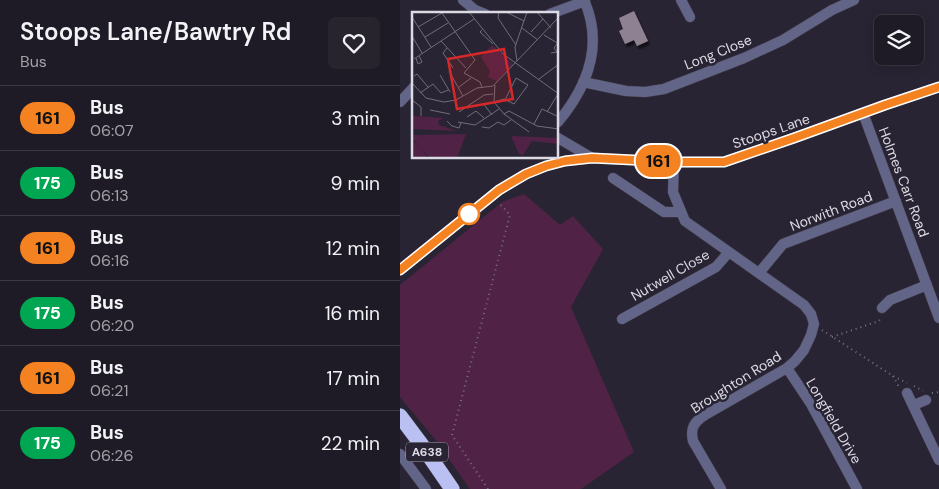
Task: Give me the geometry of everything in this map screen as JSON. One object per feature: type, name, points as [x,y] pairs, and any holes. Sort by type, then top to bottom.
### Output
[{"type":"highway","name":"A638","points":[[400,416],[452,489]]},
{"type":"street","points":[[463,0],[477,12]]},
{"type":"street","points":[[681,0],[690,17]]},
{"type":"street","name":"Long Close","points":[[583,82],[626,91],[645,92],[664,89],[744,58],[783,40],[832,10],[854,0]]},
{"type":"street","points":[[555,12],[585,1],[594,37],[590,66],[568,109],[559,121]]},
{"type":"street","name":"Stoops Lane","points":[[400,270],[510,182],[544,162],[592,158],[674,162],[724,162],[939,87]]},
{"type":"street","points":[[400,102],[412,90]]},
{"type":"street","name":"Holmes Carr Road","points":[[863,113],[939,318]]},
{"type":"street","points":[[559,139],[592,158]]},
{"type":"street","points":[[674,162],[673,192],[685,221],[804,305],[811,314],[814,324]]},
{"type":"street","points":[[613,178],[664,212],[681,212]]},
{"type":"street","name":"Norwith Road","points":[[759,273],[783,244],[896,201]]},
{"type":"street","name":"Nutwell Close","points":[[622,319],[716,267],[728,252]]},
{"type":"street","points":[[882,308],[890,300],[928,285]]},
{"type":"street","name":"Broughton Road","points":[[721,489],[693,441],[691,434],[692,426],[705,415],[787,368],[804,350],[812,335],[814,324]]},
{"type":"street","name":"Longfield Drive","points":[[787,368],[811,404],[857,489]]},
{"type":"street","points":[[908,393],[939,460]]},
{"type":"street","points":[[914,405],[926,400]]},
{"type":"street","points":[[400,454],[426,489]]},
{"type":"path","points":[[488,489],[452,435],[510,215],[493,195]]},
{"type":"path","points":[[832,337],[879,321],[882,308]]},
{"type":"path","points":[[814,324],[893,376],[928,393],[939,392]]},
{"type":"shaded area","points":[[524,194],[560,225],[573,216],[603,249],[571,307],[634,452],[581,489],[470,489],[434,438],[400,397],[400,285],[502,202]]},
{"type":"building","points":[[634,11],[648,41],[637,46],[634,40],[625,44],[619,31],[623,29],[619,18]]},
{"type":"bus line","name":"161","points":[[400,270],[510,182],[546,166],[565,161],[592,158],[674,162],[724,162],[939,87]]}]
